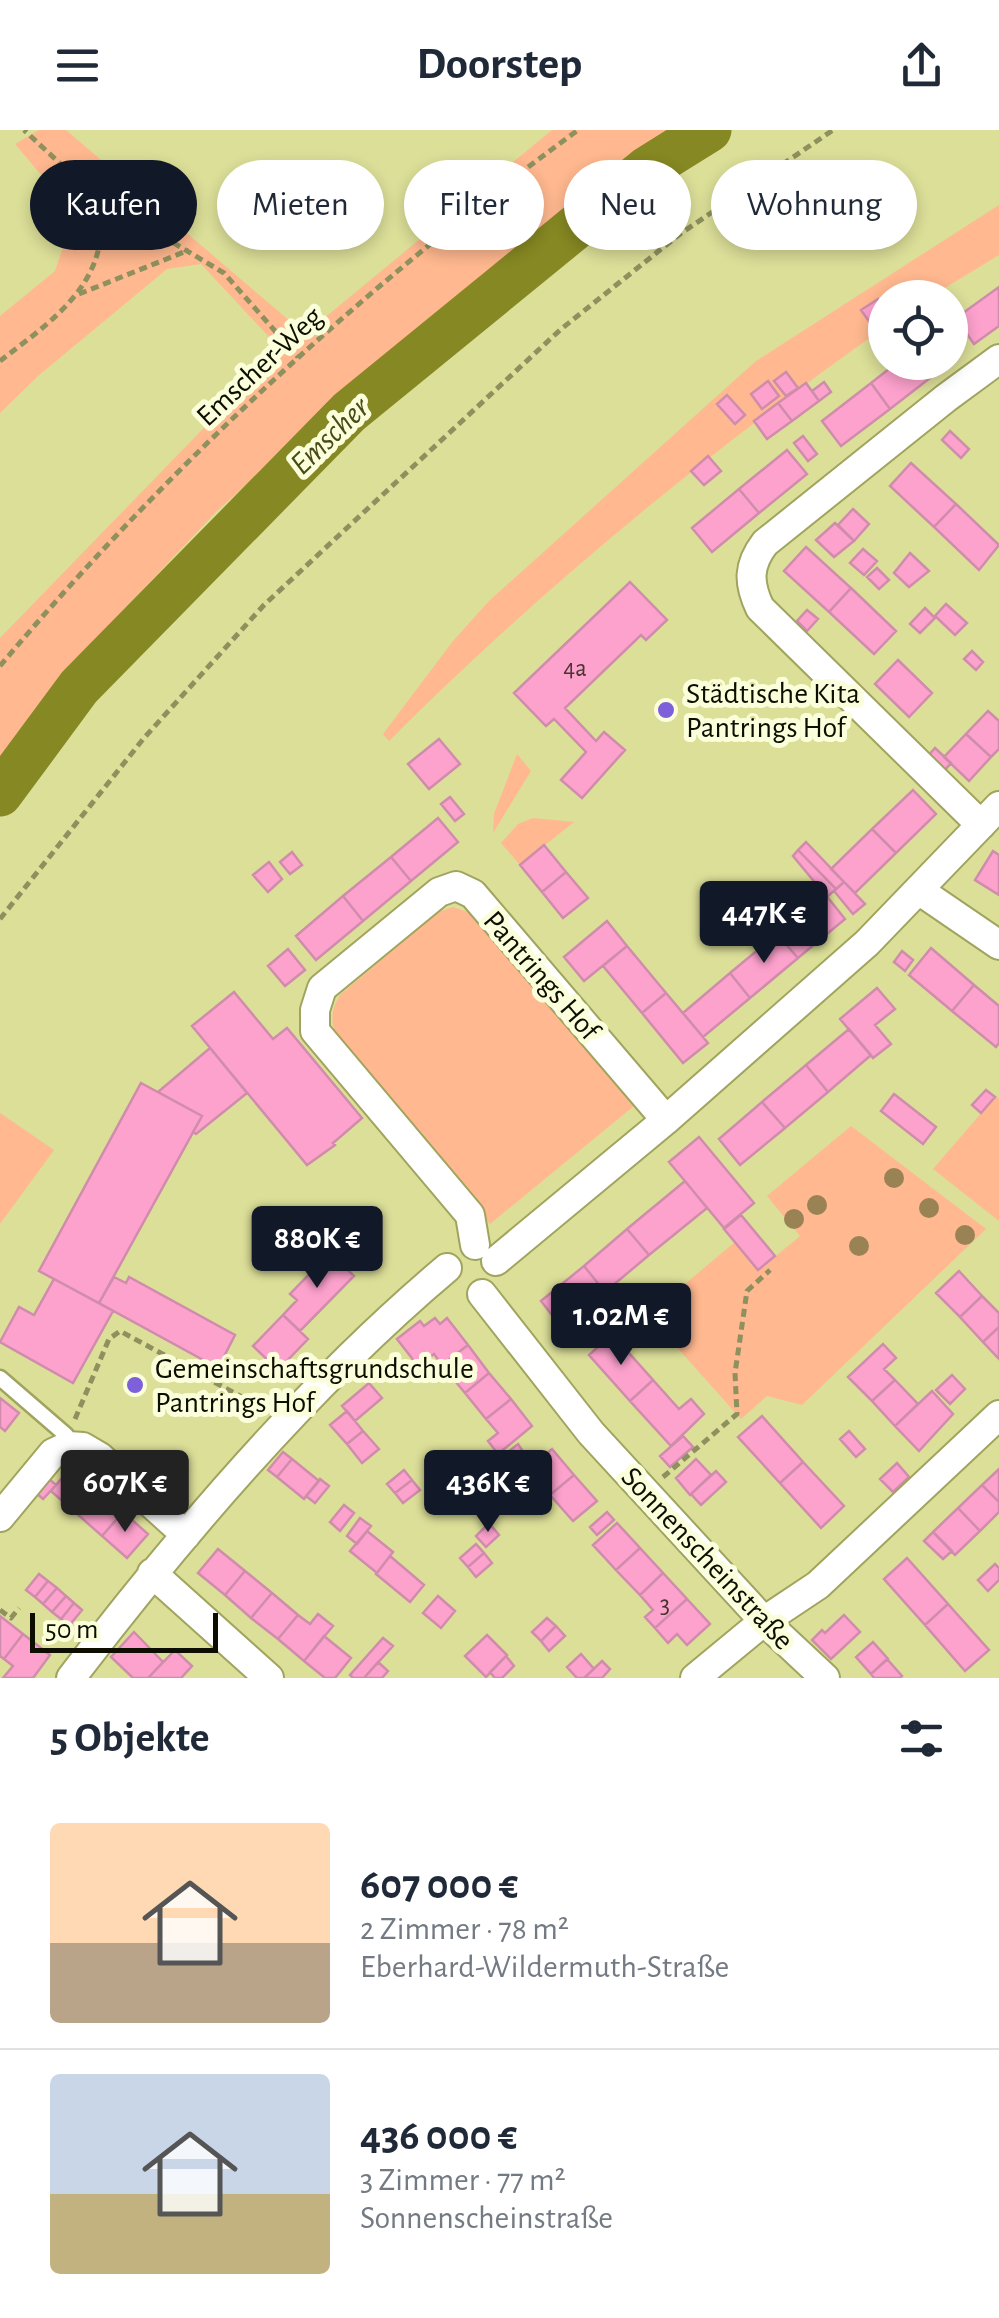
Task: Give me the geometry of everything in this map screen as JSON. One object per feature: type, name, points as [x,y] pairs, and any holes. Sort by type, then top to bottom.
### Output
[{"type":"street","points":[[486,1253],[666,1120],[867,943],[990,815],[760,608],[750,573],[754,556],[765,543],[999,359]]},
{"type":"street","name":"Pantrings Hof","points":[[486,1253],[470,1215],[315,1032],[315,1010],[322,988],[438,892],[456,886],[473,894],[666,1120]]},
{"type":"street","points":[[920,890],[999,944]]},
{"type":"street","points":[[72,1678],[152,1573],[294,1416],[408,1300],[447,1268],[452,1255],[462,1247],[486,1253]]},
{"type":"street","points":[[447,1268],[449,1281],[457,1291],[469,1296],[482,1294],[496,1281],[486,1253]]},
{"type":"street","name":"Sonnenscheinstraße","points":[[482,1294],[591,1433],[764,1620],[824,1678]]},
{"type":"street","points":[[696,1678],[764,1620],[818,1584],[999,1414]]},
{"type":"street","points":[[0,1518],[53,1453],[68,1446],[83,1447],[100,1457],[186,1535]]},
{"type":"street","points":[[152,1573],[269,1678]]},
{"type":"lane","points":[[0,1378],[66,1435],[68,1446]]},
{"type":"path","points":[[24,130],[56,160]]},
{"type":"path","name":"Emscher-Weg","points":[[0,666],[164,485],[299,358],[452,226],[578,130]]},
{"type":"path","points":[[0,919],[144,738],[264,605],[560,330],[680,234],[833,130]]},
{"type":"path","points":[[0,361],[76,295],[98,250]]},
{"type":"path","points":[[76,295],[188,250],[224,274],[299,358]]},
{"type":"path","points":[[646,1492],[736,1414],[735,1373],[747,1291],[770,1270]]},
{"type":"path","points":[[80,1410],[109,1340],[120,1332],[252,1400]]},
{"type":"path","points":[[0,1610],[10,1618],[18,1608]]},
{"type":"shaded area","points":[[39,130],[66,130],[101,160],[30,162],[15,144]]},
{"type":"shaded area","points":[[552,130],[680,130],[636,160],[564,160],[564,215],[544,231],[544,160],[516,160]]},
{"type":"shaded area","points":[[999,205],[999,255],[958,280],[882,280]]},
{"type":"shaded area","points":[[197,242],[305,334],[407,250],[521,250],[361,381],[216,512],[76,660],[0,756],[0,638],[264,366],[270,338],[201,264],[167,269],[38,376],[0,413],[0,316],[55,271],[62,250],[197,250]]},
{"type":"shaded area","points":[[868,289],[868,339],[754,423],[628,524],[506,629],[389,741],[383,734],[453,641],[489,601],[756,361]]},
{"type":"shaded area","points":[[517,754],[531,771],[493,833],[494,814]]},
{"type":"shaded area","points":[[533,818],[574,822],[520,865],[501,843],[518,824]]},
{"type":"shaded area","points":[[453,907],[471,913],[634,1106],[490,1224],[339,1041],[333,1024],[334,1007],[340,995],[438,912]]},
{"type":"shaded area","points":[[996,1096],[999,1099],[999,1221],[933,1169]]},
{"type":"shaded area","points":[[0,1113],[54,1150],[0,1224]]},
{"type":"shaded area","points":[[851,1126],[986,1229],[802,1405],[767,1396],[741,1419],[648,1315],[735,1242],[759,1270],[800,1236],[767,1196]]},
{"type":"building","points":[[999,287],[999,326],[974,344],[968,335],[968,309]]},
{"type":"building","points":[[786,372],[798,388],[786,396],[774,381]]},
{"type":"building","points":[[875,380],[927,380],[890,409],[871,383]]},
{"type":"building","points":[[768,381],[779,396],[762,409],[751,394]]},
{"type":"building","points":[[824,382],[831,392],[819,401],[812,391]]},
{"type":"building","points":[[806,383],[819,401],[792,421],[778,403]]},
{"type":"building","points":[[871,383],[890,409],[841,446],[822,421]]},
{"type":"building","points":[[727,395],[745,415],[735,424],[717,404]]},
{"type":"building","points":[[778,403],[792,421],[767,439],[754,421]]},
{"type":"building","points":[[950,431],[969,449],[961,458],[942,440]]},
{"type":"building","points":[[803,436],[817,454],[808,461],[794,443]]},
{"type":"building","points":[[787,450],[807,474],[759,513],[739,489]]},
{"type":"building","points":[[708,456],[721,471],[704,485],[691,471]]},
{"type":"building","points":[[911,463],[956,504],[934,527],[890,486]]},
{"type":"building","points":[[739,489],[759,513],[712,552],[692,528]]},
{"type":"building","points":[[956,504],[999,545],[979,570],[934,527]]},
{"type":"building","points":[[853,509],[869,524],[854,541],[838,525]]},
{"type":"building","points":[[835,523],[854,541],[834,557],[816,540]]},
{"type":"building","points":[[806,547],[851,588],[829,612],[784,571]]},
{"type":"building","points":[[863,549],[877,561],[864,575],[850,563]]},
{"type":"building","points":[[910,553],[929,571],[909,587],[894,573]]},
{"type":"building","points":[[877,568],[889,580],[879,589],[867,577]]},
{"type":"building","points":[[630,582],[667,620],[646,640],[641,635],[565,708],[596,741],[604,732],[625,750],[582,798],[561,780],[586,752],[554,719],[546,726],[514,693]]},
{"type":"building","points":[[851,588],[896,631],[874,654],[829,612]]},
{"type":"building","points":[[946,604],[967,623],[955,635],[935,616]]},
{"type":"building","points":[[925,608],[935,618],[920,633],[910,624]]},
{"type":"building","points":[[807,610],[818,619],[807,631],[797,621]]},
{"type":"building","points":[[972,651],[983,662],[976,670],[964,659]]},
{"type":"building","points":[[898,660],[932,693],[909,717],[875,684]]},
{"type":"building","points":[[988,711],[999,721],[999,749],[991,757],[966,734]]},
{"type":"building","points":[[966,734],[991,757],[969,781],[944,757]]},
{"type":"building","points":[[439,739],[460,764],[429,789],[408,764]]},
{"type":"building","points":[[935,748],[951,763],[943,772],[927,757]]},
{"type":"building","points":[[913,790],[936,814],[896,853],[872,829]]},
{"type":"building","points":[[450,797],[464,814],[455,821],[441,804]]},
{"type":"building","points":[[438,818],[458,842],[411,881],[391,857]]},
{"type":"building","points":[[872,829],[896,853],[855,893],[831,869]]},
{"type":"building","points":[[806,842],[844,882],[836,889],[798,850]]},
{"type":"building","points":[[544,845],[566,872],[542,892],[520,865]]},
{"type":"building","points":[[798,850],[836,889],[827,897],[793,856]]},
{"type":"building","points":[[993,851],[999,855],[999,895],[975,880]]},
{"type":"building","points":[[292,852],[302,865],[290,874],[280,862]]},
{"type":"building","points":[[391,857],[411,881],[363,921],[343,896]]},
{"type":"building","points":[[269,862],[282,879],[268,892],[253,875]]},
{"type":"building","points":[[566,872],[588,898],[563,918],[542,892]]},
{"type":"building","points":[[844,882],[865,904],[853,914],[834,891]]},
{"type":"building","points":[[825,894],[845,919],[798,958],[777,934]]},
{"type":"building","points":[[343,896],[363,921],[316,960],[296,936]]},
{"type":"building","points":[[607,921],[627,946],[584,981],[564,957]]},
{"type":"building","points":[[777,934],[798,958],[750,998],[730,973]]},
{"type":"building","points":[[627,946],[666,993],[642,1013],[603,966]]},
{"type":"building","points":[[931,948],[974,985],[952,1011],[909,975]]},
{"type":"building","points":[[288,949],[305,970],[285,986],[268,966]]},
{"type":"building","points":[[902,951],[913,960],[905,971],[894,962]]},
{"type":"building","points":[[730,973],[750,998],[703,1037],[683,1013]]},
{"type":"building","points":[[974,985],[999,1006],[996,1047],[952,1011]]},
{"type":"building","points":[[877,988],[895,1009],[875,1025],[891,1044],[873,1058],[840,1019]]},
{"type":"building","points":[[234,992],[273,1039],[287,1028],[362,1118],[307,1165],[192,1026]]},
{"type":"building","points":[[666,993],[708,1043],[683,1063],[642,1013]]},
{"type":"building","points":[[849,1029],[871,1055],[828,1092],[806,1065]]},
{"type":"building","points":[[210,1048],[247,1093],[196,1134],[193,1132],[202,1116],[158,1092]]},
{"type":"building","points":[[806,1065],[828,1092],[785,1128],[762,1102]]},
{"type":"building","points":[[141,1083],[202,1116],[99,1303],[39,1271]]},
{"type":"building","points":[[986,1090],[995,1097],[981,1113],[972,1105]]},
{"type":"building","points":[[894,1094],[936,1127],[923,1144],[881,1111]]},
{"type":"building","points":[[762,1102],[785,1128],[740,1165],[719,1139]]},
{"type":"building","points":[[699,1137],[754,1203],[724,1228],[669,1162]]},
{"type":"building","points":[[685,1181],[707,1208],[649,1255],[627,1229]]},
{"type":"building","points":[[741,1215],[775,1256],[758,1270],[724,1229]]},
{"type":"building","points":[[627,1229],[649,1255],[605,1292],[584,1266]]},
{"type":"building","points":[[330,1253],[354,1276],[300,1331],[283,1315],[297,1300],[290,1294]]},
{"type":"building","points":[[584,1266],[605,1292],[562,1328],[541,1301]]},
{"type":"building","points":[[959,1271],[982,1296],[960,1317],[936,1293]]},
{"type":"building","points":[[114,1277],[126,1283],[129,1277],[235,1335],[218,1368],[99,1303]]},
{"type":"building","points":[[54,1279],[113,1311],[73,1383],[0,1342],[19,1307],[34,1315]]},
{"type":"building","points":[[982,1296],[999,1313],[999,1327],[983,1342],[960,1317]]},
{"type":"building","points":[[283,1315],[308,1339],[278,1370],[253,1346]]},
{"type":"building","points":[[435,1318],[440,1324],[447,1318],[468,1345],[442,1365],[434,1354],[418,1366],[397,1339],[420,1321],[424,1326]]},
{"type":"building","points":[[999,1327],[999,1359],[983,1342]]},
{"type":"building","points":[[612,1334],[653,1380],[630,1401],[589,1355]]},
{"type":"building","points":[[883,1344],[896,1358],[884,1369],[895,1380],[872,1401],[848,1377]]},
{"type":"building","points":[[468,1345],[489,1373],[465,1393],[442,1365]]},
{"type":"building","points":[[489,1373],[511,1399],[486,1419],[465,1393]]},
{"type":"building","points":[[952,1375],[965,1389],[950,1404],[936,1390]]},
{"type":"building","points":[[653,1380],[679,1409],[691,1399],[704,1414],[671,1446],[630,1401]]},
{"type":"building","points":[[895,1380],[918,1404],[895,1426],[872,1401]]},
{"type":"building","points":[[369,1383],[382,1398],[355,1421],[342,1406]]},
{"type":"building","points":[[932,1391],[953,1414],[919,1451],[895,1426]]},
{"type":"building","points":[[0,1398],[19,1413],[5,1431],[0,1427]]},
{"type":"building","points":[[511,1399],[532,1426],[498,1454],[488,1441],[498,1433],[486,1419]]},
{"type":"building","points":[[347,1411],[363,1431],[347,1444],[330,1425]]},
{"type":"building","points":[[762,1416],[803,1462],[780,1483],[738,1437]]},
{"type":"building","points":[[363,1431],[379,1449],[362,1463],[347,1444]]},
{"type":"building","points":[[849,1431],[865,1449],[856,1457],[840,1439]]},
{"type":"building","points":[[683,1436],[693,1447],[670,1467],[660,1456]]},
{"type":"building","points":[[518,1444],[524,1453],[508,1467],[501,1458]]},
{"type":"building","points":[[552,1449],[574,1475],[550,1495],[528,1469]]},
{"type":"building","points":[[283,1452],[292,1459],[277,1477],[268,1470]]},
{"type":"building","points":[[524,1453],[531,1461],[515,1475],[508,1467]]},
{"type":"building","points":[[292,1459],[319,1481],[304,1499],[277,1477]]},
{"type":"building","points":[[696,1459],[711,1475],[690,1495],[676,1478]]},
{"type":"building","points":[[803,1462],[844,1506],[821,1528],[780,1483]]},
{"type":"building","points":[[897,1463],[909,1477],[893,1492],[880,1479]]},
{"type":"building","points":[[71,1467],[97,1490],[76,1513],[51,1491]]},
{"type":"building","points":[[999,1469],[999,1502],[982,1485]]},
{"type":"building","points":[[404,1470],[412,1480],[395,1493],[387,1484]]},
{"type":"building","points":[[716,1471],[726,1482],[701,1505],[691,1494]]},
{"type":"building","points":[[574,1475],[597,1501],[573,1521],[550,1495]]},
{"type":"building","points":[[47,1477],[56,1485],[43,1499],[35,1492]]},
{"type":"building","points":[[320,1479],[329,1486],[315,1503],[306,1496]]},
{"type":"building","points":[[412,1480],[420,1490],[403,1503],[395,1493]]},
{"type":"building","points":[[982,1485],[999,1502],[999,1512],[980,1531],[958,1508]]},
{"type":"building","points":[[97,1490],[123,1512],[102,1536],[76,1513]]},
{"type":"building","points":[[344,1505],[354,1513],[340,1531],[330,1522]]},
{"type":"building","points":[[958,1508],[980,1531],[955,1555],[933,1532]]},
{"type":"building","points":[[123,1512],[148,1534],[127,1558],[102,1536]]},
{"type":"building","points":[[607,1512],[614,1520],[597,1535],[590,1527]]},
{"type":"building","points":[[360,1518],[371,1526],[357,1544],[347,1536]]},
{"type":"building","points":[[489,1523],[499,1535],[486,1547],[476,1536]]},
{"type":"building","points":[[617,1523],[640,1548],[616,1570],[593,1545]]},
{"type":"building","points":[[367,1531],[393,1552],[377,1573],[350,1551]]},
{"type":"building","points":[[933,1532],[952,1551],[943,1559],[924,1541]]},
{"type":"building","points":[[476,1544],[484,1553],[468,1567],[460,1558]]},
{"type":"building","points":[[640,1548],[663,1573],[640,1595],[616,1570]]},
{"type":"building","points":[[218,1549],[245,1571],[225,1595],[198,1573]]},
{"type":"building","points":[[484,1553],[492,1563],[476,1577],[468,1567]]},
{"type":"building","points":[[390,1556],[424,1585],[410,1602],[376,1574]]},
{"type":"building","points":[[907,1558],[948,1604],[925,1625],[884,1579]]},
{"type":"building","points":[[995,1564],[999,1580],[988,1591],[978,1580]]},
{"type":"building","points":[[245,1571],[272,1593],[251,1618],[225,1595]]},
{"type":"building","points":[[663,1573],[687,1599],[655,1628],[645,1617],[653,1610],[640,1595]]},
{"type":"building","points":[[39,1574],[48,1581],[35,1597],[26,1590]]},
{"type":"building","points":[[48,1581],[57,1588],[43,1604],[35,1597]]},
{"type":"building","points":[[57,1588],[66,1596],[52,1612],[43,1604]]},
{"type":"building","points":[[272,1593],[298,1615],[278,1639],[251,1618]]},
{"type":"building","points":[[66,1596],[74,1603],[61,1619],[52,1612]]},
{"type":"building","points":[[438,1596],[455,1611],[441,1628],[423,1613]]},
{"type":"building","points":[[687,1599],[710,1624],[687,1645],[677,1634],[668,1643],[655,1628]]},
{"type":"building","points":[[74,1603],[82,1610],[69,1626],[61,1619]]},
{"type":"building","points":[[948,1604],[989,1650],[965,1671],[925,1625]]},
{"type":"building","points":[[318,1614],[333,1626],[304,1661],[278,1639],[298,1615],[310,1624]]},
{"type":"building","points":[[844,1615],[860,1632],[831,1659],[812,1640]]},
{"type":"building","points":[[0,1616],[23,1634],[4,1659],[0,1656]]},
{"type":"building","points":[[547,1618],[556,1626],[541,1641],[532,1632]]},
{"type":"building","points":[[556,1626],[565,1636],[549,1651],[541,1641]]},
{"type":"building","points":[[134,1632],[163,1662],[148,1678],[133,1678],[111,1657]]},
{"type":"building","points":[[23,1634],[50,1655],[33,1678],[3,1678],[13,1666],[4,1659]]},
{"type":"building","points":[[487,1635],[507,1655],[486,1677],[465,1656]]},
{"type":"building","points":[[324,1636],[351,1658],[335,1678],[325,1678],[304,1661]]},
{"type":"building","points":[[383,1638],[393,1646],[364,1678],[353,1678],[350,1675]]},
{"type":"building","points":[[873,1642],[888,1659],[871,1674],[856,1657]]},
{"type":"building","points":[[175,1650],[192,1666],[181,1678],[148,1678]]},
{"type":"building","points":[[581,1654],[594,1669],[584,1678],[577,1678],[567,1667]]},
{"type":"building","points":[[506,1656],[514,1666],[502,1678],[495,1678],[490,1672]]},
{"type":"building","points":[[887,1659],[902,1676],[874,1678],[871,1674]]},
{"type":"building","points":[[602,1661],[610,1669],[602,1678],[584,1678]]},
{"type":"building","points":[[378,1662],[388,1671],[382,1678],[364,1678]]},
{"type":"waterway","name":"Emscher","points":[[0,794],[79,687],[349,412],[648,168],[709,130]]},
{"type":"place","name":"Städtische Kita Pantrings Hof","points":[[666,710]]},
{"type":"place","name":"Gemeinschaftsgrundschule Pantrings Hof","points":[[135,1385]]}]
